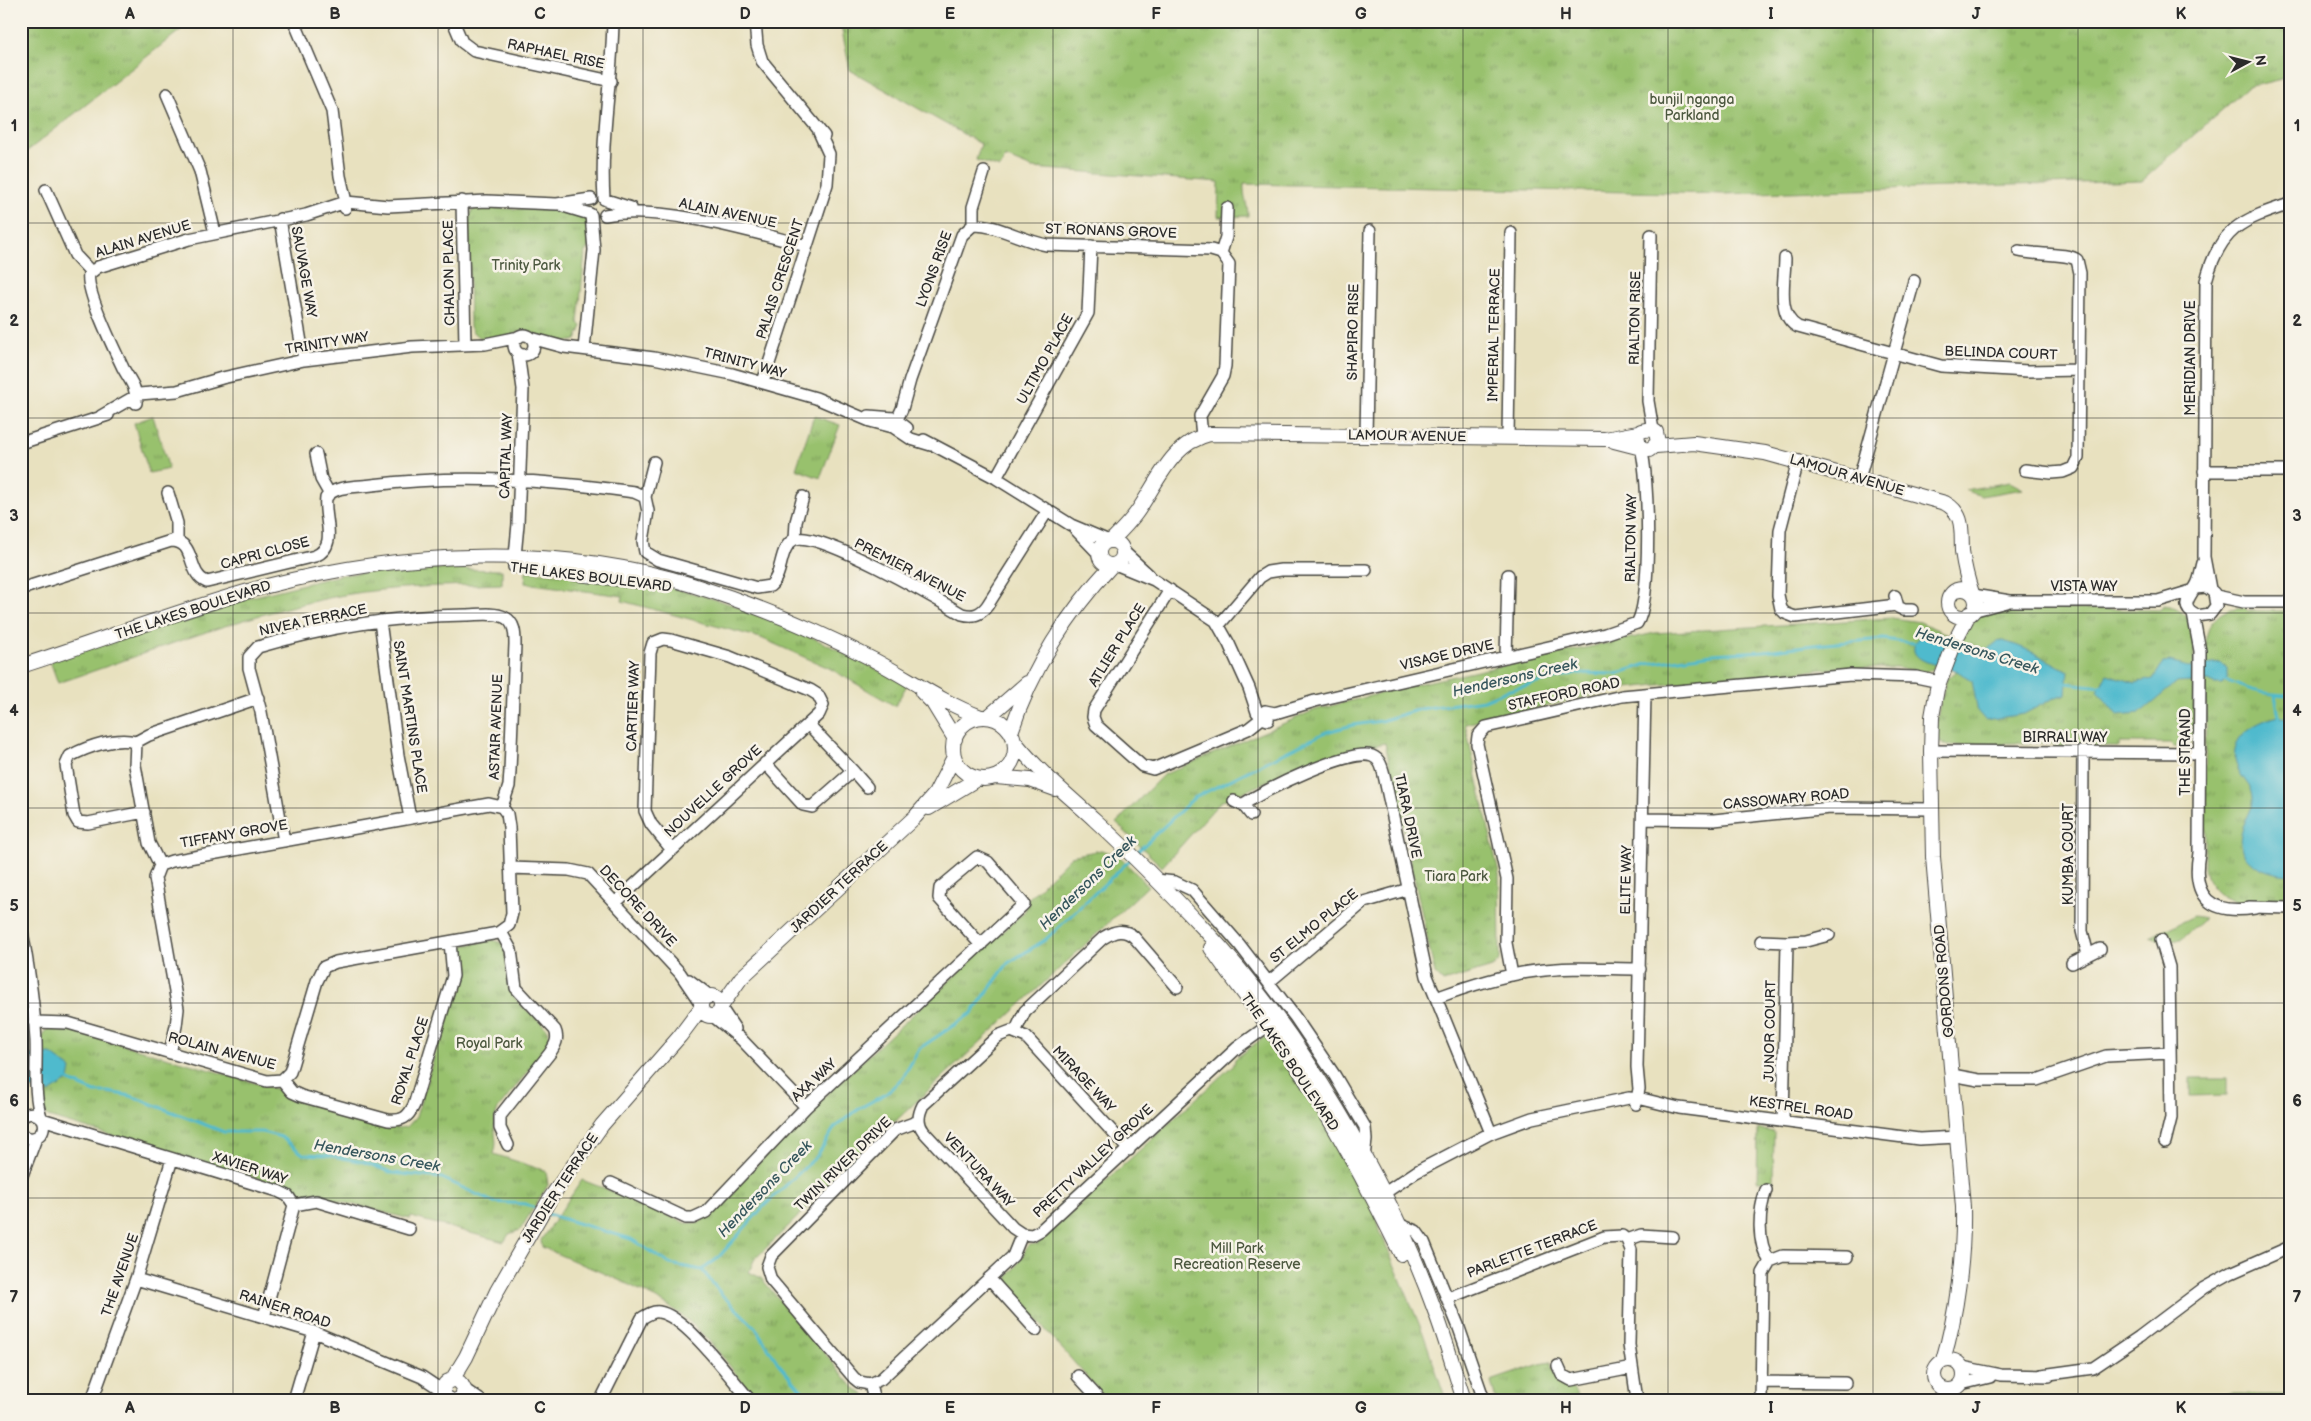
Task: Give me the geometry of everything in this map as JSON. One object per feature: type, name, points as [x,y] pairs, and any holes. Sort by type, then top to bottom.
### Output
[{"type":"street","points":[[294,21],[332,111],[344,204]]},
{"type":"street","name":"RAPHAEL RISE","points":[[453,21],[462,42],[474,51],[611,81]]},
{"type":"street","points":[[598,199],[611,81],[613,21]]},
{"type":"street","name":"PALAIS CRESCENT","points":[[755,21],[757,45],[762,61],[819,132],[829,154],[827,184],[763,382]]},
{"type":"street","points":[[167,94],[200,171],[215,233]]},
{"type":"street","name":"LYONS RISE","points":[[895,422],[896,407],[910,380],[962,235],[973,225],[973,207],[984,172]]},
{"type":"street","points":[[46,190],[75,255],[91,272]]},
{"type":"street","points":[[594,250],[588,205],[598,199]]},
{"type":"street","points":[[584,349],[594,250],[604,215],[608,209],[598,199]]},
{"type":"street","name":"ALAIN AVENUE","points":[[135,398],[124,368],[89,290],[88,277],[91,272],[104,264],[215,233],[306,215],[344,204],[388,206],[462,201],[557,204],[598,199],[642,212],[715,224],[807,246]]},
{"type":"street","name":"CHALON PLACE","points":[[462,201],[465,345]]},
{"type":"street","name":"ALAIN AVENUE","points":[[557,204],[590,214]]},
{"type":"street","name":"MERIDIAN DRIVE","points":[[2213,592],[2204,557],[2206,281],[2211,260],[2231,230],[2261,214],[2290,204]]},
{"type":"street","points":[[1116,545],[1176,452],[1185,444],[1206,435],[1200,416],[1223,376],[1227,356],[1229,264],[1221,252],[1226,236],[1227,208]]},
{"type":"street","name":"ALAIN AVENUE","points":[[604,215],[642,212]]},
{"type":"street","points":[[590,214],[597,217],[604,215]]},
{"type":"street","name":"SAUVAGE WAY","points":[[280,219],[304,360]]},
{"type":"street","name":"ST RONANS GROVE","points":[[973,225],[983,226],[1037,243],[1211,250],[1221,252]]},
{"type":"street","name":"SHAPIRO RISE","points":[[1366,435],[1370,230]]},
{"type":"street","name":"IMPERIAL TERRACE","points":[[1508,438],[1511,233]]},
{"type":"street","name":"RIALTON RISE","points":[[1647,439],[1651,235]]},
{"type":"street","name":"ULTIMO PLACE","points":[[996,478],[1088,313],[1091,246]]},
{"type":"street","points":[[2019,251],[2037,255],[2067,255],[2077,260],[2080,273],[2076,464],[2070,470],[2063,472],[2025,470]]},
{"type":"street","name":"BELINDA COURT","points":[[1785,258],[1785,312],[1793,324],[1941,366],[2079,370]]},
{"type":"street","points":[[1860,479],[1914,281]]},
{"type":"street","name":"TRINITY WAY","points":[[21,443],[102,416],[117,413],[135,398],[160,399],[177,391],[238,374],[304,360],[375,350],[485,344],[525,336],[564,347],[692,365],[763,382],[855,413],[870,421],[895,422],[912,439],[930,445],[996,478],[1071,525],[1116,545],[1154,580]]},
{"type":"street","points":[[519,337],[515,342],[524,352]]},
{"type":"street","name":"CAPITAL WAY","points":[[518,563],[524,352],[534,343],[531,338]]},
{"type":"street","name":"TRINITY WAY","points":[[485,344],[524,352],[564,347]]},
{"type":"street","name":"LAMOUR AVENUE","points":[[1206,435],[1647,439],[1746,449],[1798,461],[1950,506],[1962,522],[1962,550],[1953,592]]},
{"type":"street","name":"RIALTON WAY","points":[[1640,626],[1645,593],[1647,439]]},
{"type":"street","points":[[316,454],[321,479],[329,493],[337,489],[397,482],[520,479],[634,492],[645,496]]},
{"type":"street","points":[[1798,461],[1780,530],[1778,595],[1781,609],[1795,617],[1896,600],[1904,610],[1912,610]]},
{"type":"street","points":[[654,462],[645,496],[648,511],[643,547],[649,556],[756,588],[770,586],[774,583],[787,546],[796,538],[796,522],[803,497]]},
{"type":"street","points":[[2204,471],[2290,471]]},
{"type":"street","name":"CAPRI CLOSE","points":[[168,493],[177,523],[178,541],[185,545],[196,573],[206,582],[321,554],[328,544],[324,510],[329,493]]},
{"type":"street","name":"PREMIER AVENUE","points":[[796,538],[811,538],[835,548],[908,583],[962,614],[972,616],[982,612],[987,606],[1048,510]]},
{"type":"street","name":"TRINITY WAY","points":[[1071,525],[1100,555]]},
{"type":"street","points":[[21,589],[164,542],[178,541]]},
{"type":"street","points":[[1032,677],[985,717],[965,724],[955,739],[954,757],[963,771],[977,779],[996,777],[1010,767],[1014,759],[1013,737],[1032,677],[1086,592],[1102,546],[1116,545]]},
{"type":"street","points":[[1086,592],[1122,558],[1116,545]]},
{"type":"street","name":"LAMOUR AVENUE","points":[[1962,550],[1972,594]]},
{"type":"street","points":[[1100,555],[1105,563],[1154,580],[1205,612],[1219,625],[1249,688],[1264,714]]},
{"type":"street","name":"MERIDIAN DRIVE","points":[[2193,590],[2204,557]]},
{"type":"street","name":"THE LAKES BOULEVARD","points":[[21,666],[265,586],[370,566],[518,563],[722,596],[808,628],[875,661],[961,710],[985,717]]},
{"type":"street","points":[[1219,625],[1260,577],[1268,572],[1281,570],[1366,570]]},
{"type":"street","points":[[1506,657],[1508,575]]},
{"type":"street","points":[[2244,602],[2203,587],[2193,590],[2187,600],[2191,612],[2202,617],[2244,602],[2290,602]]},
{"type":"street","points":[[1960,589],[1972,594],[1976,603],[1971,613],[1960,616],[1953,612],[1949,604],[1953,592],[1960,589]]},
{"type":"street","name":"ATLIER PLACE","points":[[1170,590],[1094,710],[1093,717],[1096,725],[1142,766],[1153,769],[1248,729],[1264,714]]},
{"type":"street","name":"VISTA WAY","points":[[1972,594],[2010,601],[2158,601],[2193,590]]},
{"type":"street","points":[[2212,612],[2213,592]]},
{"type":"street","name":"VISTA WAY","points":[[1971,613],[2010,601]]},
{"type":"street","name":"VISTA WAY","points":[[2158,601],[2191,612]]},
{"type":"street","name":"GORDONS ROAD","points":[[1953,612],[1956,639]]},
{"type":"street","name":"THE STRAND","points":[[2191,612],[2200,651],[2199,853],[2204,880],[2215,897],[2226,904],[2255,908],[2290,908]]},
{"type":"street","name":"THE STRAND","points":[[2200,651],[2212,612]]},
{"type":"street","name":"GORDONS ROAD","points":[[1956,1391],[1964,1376],[1954,1363],[1953,1327],[1964,1221],[1933,857],[1931,751],[1932,717],[1940,682],[1956,639],[1971,613]]},
{"type":"street","name":"NIVEA TERRACE","points":[[284,841],[258,698],[248,664],[250,654],[255,648],[310,634],[380,621],[493,615],[504,617],[512,624]]},
{"type":"street","name":"SAINT MARTINS PLACE","points":[[380,621],[398,755],[410,818]]},
{"type":"street","name":"ASTAIR AVENUE","points":[[502,807],[509,786],[510,771],[515,644],[512,624]]},
{"type":"street","name":"VISAGE DRIVE","points":[[1264,714],[1275,713],[1322,699],[1640,626]]},
{"type":"street","name":"CARTIER WAY","points":[[672,850],[651,824],[645,811],[650,653],[653,643],[662,639],[671,640],[722,655],[781,677],[810,690],[820,697]]},
{"type":"street","name":"THE LAKES BOULEVARD","points":[[21,676],[48,657]]},
{"type":"street","name":"STAFFORD ROAD","points":[[1512,974],[1506,943],[1507,879],[1478,750],[1478,736],[1482,730],[1492,725],[1612,698],[1646,694],[1838,676],[1902,676],[1940,682]]},
{"type":"street","name":"THE LAKES BOULEVARD","points":[[913,682],[933,703],[955,739]]},
{"type":"street","name":"ELITE WAY","points":[[1636,1100],[1646,694]]},
{"type":"street","name":"NOUVELLE GROVE","points":[[615,903],[821,711],[820,697]]},
{"type":"street","points":[[144,812],[88,823],[78,822],[74,816],[66,765],[70,756],[120,739],[136,742],[148,735],[258,698]]},
{"type":"street","points":[[985,717],[997,720],[1013,737]]},
{"type":"street","points":[[808,724],[868,787]]},
{"type":"street","name":"THE LAKES BOULEVARD","points":[[1013,737],[1032,762],[1127,850],[1182,907],[1310,1068],[1364,1157],[1445,1344],[1464,1400]]},
{"type":"street","points":[[136,742],[135,765],[151,850],[160,865],[156,873],[156,883],[178,1009],[170,1053]]},
{"type":"street","name":"BIRRALI WAY","points":[[1931,751],[2200,752]]},
{"type":"street","name":"KUMBA COURT","points":[[2084,752],[2082,931],[2088,955]]},
{"type":"street","name":"TIARA DRIVE","points":[[1251,815],[1238,803],[1331,763],[1363,755],[1375,757],[1382,766],[1425,968],[1491,1133]]},
{"type":"street","name":"JARDIER TERRACE","points":[[454,1393],[466,1357],[497,1291],[532,1227],[602,1124],[680,1036],[915,817],[935,794],[954,757]]},
{"type":"street","points":[[765,763],[803,805],[809,807],[819,803],[853,771]]},
{"type":"street","name":"THE LAKES BOULEVARD","points":[[996,777],[1030,780],[1063,792]]},
{"type":"street","name":"JARDIER TERRACE","points":[[915,817],[977,779]]},
{"type":"street","name":"TIFFANY GROVE","points":[[160,865],[172,860],[489,804],[502,807]]},
{"type":"street","points":[[502,807],[508,818],[512,914],[509,924],[502,932],[511,950],[516,988],[555,1030],[557,1036],[556,1044],[550,1053],[500,1116],[500,1128],[508,1145]]},
{"type":"street","name":"CASSOWARY ROAD","points":[[1643,819],[1714,820],[1830,808],[1931,809]]},
{"type":"street","name":"AXA WAY","points":[[611,1183],[686,1218],[698,1216],[706,1212],[806,1107],[981,945],[1024,904],[988,862],[980,857],[974,858],[940,888],[939,898],[981,945]]},
{"type":"street","name":"DECORE DRIVE","points":[[510,868],[584,872],[592,877],[806,1107]]},
{"type":"street","name":"THE LAKES BOULEVARD","points":[[1156,880],[1175,882],[1192,890],[1268,982],[1315,1046],[1360,1117],[1366,1132],[1364,1157]]},
{"type":"street","name":"ST ELMO PLACE","points":[[1268,982],[1364,902],[1409,889]]},
{"type":"street","points":[[21,926],[34,1022],[36,1052],[35,1090],[44,1127],[38,1136],[21,1177]]},
{"type":"street","name":"ROLAIN AVENUE","points":[[34,1022],[68,1023],[267,1081],[282,1080],[290,1072],[316,981],[324,967],[336,962],[502,932]]},
{"type":"street","points":[[919,1121],[921,1109],[930,1099],[998,1036],[1006,1032],[1015,1032],[1025,1011],[1103,938],[1115,932],[1125,932],[1134,938],[1177,987]]},
{"type":"street","points":[[1761,941],[1806,941],[1829,935]]},
{"type":"street","points":[[2161,940],[2173,956],[2170,1053],[2171,1118],[2165,1142]]},
{"type":"street","name":"ROYAL PLACE","points":[[282,1080],[292,1092],[301,1096],[388,1120],[399,1120],[407,1117],[414,1105],[452,976],[450,942]]},
{"type":"street","name":"JUNOR COURT","points":[[1783,1120],[1786,942]]},
{"type":"street","points":[[2072,963],[2100,949]]},
{"type":"street","points":[[1436,998],[1512,974],[1553,969],[1640,969]]},
{"type":"street","name":"THE LAKES BOULEVARD","points":[[1273,1022],[1320,1102],[1378,1191]]},
{"type":"street","name":"PRETTY VALLEY GROVE","points":[[1022,1234],[1032,1235],[1041,1230],[1237,1048],[1273,1022]]},
{"type":"street","name":"MIRAGE WAY","points":[[1015,1032],[1026,1038],[1129,1150]]},
{"type":"street","points":[[1952,1080],[2037,1080],[2106,1056],[2170,1053]]},
{"type":"street","points":[[22,1117],[35,1090]]},
{"type":"street","name":"KESTREL ROAD","points":[[1378,1191],[1491,1133],[1532,1118],[1592,1106],[1636,1100],[1679,1108],[1919,1139],[1958,1141]]},
{"type":"street","name":"XAVIER WAY","points":[[22,1117],[34,1114],[78,1131],[278,1191],[288,1196],[294,1205],[316,1201],[409,1229]]},
{"type":"street","name":"VENTURA WAY","points":[[919,1121],[924,1132],[1013,1228],[1022,1234]]},
{"type":"street","name":"TWIN RIVER DRIVE","points":[[870,1384],[859,1382],[854,1378],[771,1280],[767,1267],[771,1256],[896,1130],[919,1121]]},
{"type":"street","name":"XAVIER WAY","points":[[22,1134],[38,1136],[56,1131],[78,1131]]},
{"type":"street","points":[[21,1177],[22,1134]]},
{"type":"street","name":"THE AVENUE","points":[[94,1399],[136,1279],[172,1159]]},
{"type":"street","points":[[1766,1190],[1762,1202],[1761,1243],[1763,1252],[1770,1261]]},
{"type":"street","points":[[264,1317],[294,1205]]},
{"type":"street","points":[[1392,1223],[1410,1227],[1420,1236],[1448,1298],[1484,1400]]},
{"type":"street","points":[[874,1400],[870,1384],[881,1379],[1014,1256],[1022,1234]]},
{"type":"street","name":"PARLETTE TERRACE","points":[[1448,1298],[1604,1236],[1618,1234],[1627,1240],[1642,1235],[1673,1237]]},
{"type":"street","points":[[1627,1240],[1631,1258],[1629,1346],[1637,1400]]},
{"type":"street","points":[[2002,1375],[1956,1391],[1946,1390],[1940,1393],[1933,1374],[1936,1366],[1954,1363],[1976,1372],[2002,1375],[2042,1375],[2093,1368],[2140,1337],[2216,1280],[2290,1247]]},
{"type":"street","points":[[1761,1400],[1763,1273],[1770,1261],[1783,1256],[1847,1257]]},
{"type":"street","points":[[990,1278],[1036,1330]]},
{"type":"street","name":"RAINER ROAD","points":[[136,1279],[314,1332],[422,1377],[454,1393],[480,1400]]},
{"type":"street","points":[[601,1400],[642,1318],[651,1312],[660,1312],[687,1327],[750,1400]]},
{"type":"street","points":[[294,1400],[314,1332]]},
{"type":"street","points":[[1558,1366],[1562,1375],[1571,1380],[1632,1368]]},
{"type":"street","points":[[1078,1376],[1100,1400]]},
{"type":"street","points":[[1762,1382],[1845,1383]]},
{"type":"green space","points":[[21,21],[192,21],[21,156]]},
{"type":"green space","name":"bunjil nganga Parkland","points":[[840,21],[2290,21],[2290,77],[2248,87],[2142,181],[1724,194],[1244,184],[1248,216],[1218,217],[1219,182],[1032,168],[1005,157],[1000,168],[976,160],[981,144],[850,70]]},
{"type":"green space","name":"Trinity Park","points":[[473,209],[565,210],[587,218],[590,245],[585,252],[578,322],[582,326],[576,340],[564,342],[550,341],[528,331],[505,338],[487,339],[481,338],[472,331],[470,326],[468,220]]},
{"type":"green space","points":[[153,416],[169,469],[149,473],[134,423]]},
{"type":"green space","points":[[814,416],[840,425],[820,478],[796,469]]},
{"type":"green space","points":[[2010,482],[2023,489],[1981,496],[1965,490]]},
{"type":"green space","points":[[411,568],[502,570],[502,584],[383,590],[308,602],[236,622],[58,683],[50,661],[243,599],[341,575]]},
{"type":"green space","points":[[526,571],[645,584],[714,599],[799,631],[907,685],[895,706],[829,668],[761,638],[622,601],[623,596],[525,583]]},
{"type":"green space","points":[[2008,606],[2059,606],[2063,609],[2160,610],[2163,606],[2180,611],[2190,622],[2194,633],[2194,723],[2191,743],[2184,747],[2174,747],[2170,743],[2121,743],[2118,747],[2055,747],[2053,743],[2006,743],[2001,747],[1943,745],[1939,740],[1937,732],[1938,713],[1947,678],[1956,672],[1960,661],[1962,639],[1980,616]]},
{"type":"green space","points":[[2244,607],[2248,611],[2290,611],[2290,903],[2250,904],[2226,898],[2217,892],[2210,882],[2205,868],[2206,638],[2211,625],[2219,615],[2230,609]]},
{"type":"green space","name":"Tiara Park","points":[[1892,618],[1920,622],[1947,634],[1933,669],[1925,672],[1896,668],[1838,668],[1626,688],[1465,724],[1499,874],[1500,961],[1492,967],[1443,982],[1435,974],[1385,743],[1325,757],[1220,802],[1162,867],[1116,823],[1163,775],[1315,710],[1417,684],[1655,633]]},
{"type":"green space","points":[[1101,850],[1118,855],[1148,886],[887,1129],[754,1260],[749,1272],[761,1278],[854,1388],[865,1394],[867,1400],[756,1400],[726,1360],[692,1324],[677,1312],[640,1290],[542,1247],[541,1240],[582,1180],[685,1223],[699,1223],[830,1091],[1025,911],[1028,899],[1071,856]]},
{"type":"green space","points":[[2194,916],[2205,918],[2182,939],[2158,940],[2150,937]]},
{"type":"green space","name":"Royal Park","points":[[493,940],[502,943],[506,956],[508,983],[513,995],[544,1026],[550,1039],[546,1048],[495,1115],[496,1148],[494,1154],[546,1171],[548,1185],[520,1230],[509,1234],[504,1242],[411,1217],[410,1219],[319,1196],[302,1195],[291,1188],[48,1117],[40,1105],[41,1042],[44,1032],[50,1027],[65,1028],[283,1091],[294,1100],[397,1128],[407,1127],[416,1117],[458,977],[459,950],[465,945]]},
{"type":"green space","name":"Mill Park Recreation Reserve","points":[[1264,1037],[1274,1040],[1374,1205],[1380,1231],[1423,1333],[1446,1400],[1107,1400],[1008,1287],[1008,1276],[1017,1266],[1028,1245],[1037,1244],[1234,1064],[1235,1059]]},
{"type":"green space","points":[[2190,1078],[2227,1078],[2227,1095],[2190,1096]]},
{"type":"green space","points":[[1758,1129],[1774,1132],[1773,1181],[1757,1181]]},
{"type":"green space","points":[[1551,1362],[1555,1374],[1571,1387],[1577,1396],[1562,1400],[1496,1400],[1491,1381]]},
{"type":"green space","points":[[2205,1395],[2290,1395],[2290,1400],[2204,1400]]},
{"type":"water","points":[[1932,632],[1945,636],[1944,640],[1972,652],[1985,650],[1999,640],[2026,649],[2068,671],[2066,694],[2056,697],[2024,714],[1985,720],[1978,712],[1972,681],[1955,670],[1919,658],[1915,653],[1914,646],[1918,638],[1924,633]]},
{"type":"water","points":[[2169,662],[2189,667],[2221,663],[2228,668],[2228,677],[2222,684],[2214,684],[2209,681],[2176,683],[2140,713],[2117,715],[2098,691],[2107,674],[2135,683],[2153,679],[2163,663]]},
{"type":"water","points":[[2279,716],[2290,721],[2290,875],[2272,872],[2255,865],[2243,852],[2240,844],[2242,829],[2252,806],[2253,797],[2251,790],[2239,771],[2235,760],[2235,750],[2243,734],[2260,723]]},
{"type":"water","points":[[51,1054],[71,1069],[69,1080],[49,1093],[45,1088],[21,1090],[21,1055]]},
{"type":"waterway","name":"Hendersons Creek","points":[[1136,853],[1194,798],[1326,732],[1353,725],[1381,721],[1420,709],[1484,700],[1506,691],[1576,673],[1616,674],[1647,664],[1712,654],[1764,651],[1883,639],[1920,644]]},
{"type":"waterway","name":"Hendersons Creek","points":[[2222,678],[2255,691],[2290,695]]},
{"type":"waterway","name":"Hendersons Creek","points":[[2065,683],[2103,687]]},
{"type":"waterway","points":[[2275,695],[2279,716]]},
{"type":"waterway","name":"Hendersons Creek","points":[[547,1214],[631,1239],[670,1264],[702,1270],[717,1259],[763,1207],[817,1156],[835,1127],[860,1108],[887,1093],[903,1077],[920,1048],[972,1013],[1008,963],[1045,940],[1130,860]]},
{"type":"waterway","name":"Hendersons Creek","points":[[67,1080],[95,1092],[131,1096],[224,1132],[262,1132],[281,1137],[303,1154],[327,1155],[364,1162],[393,1173],[442,1178],[493,1202],[526,1204],[539,1210]]},
{"type":"waterway","points":[[702,1270],[722,1295],[755,1327],[778,1363],[810,1400]]}]
